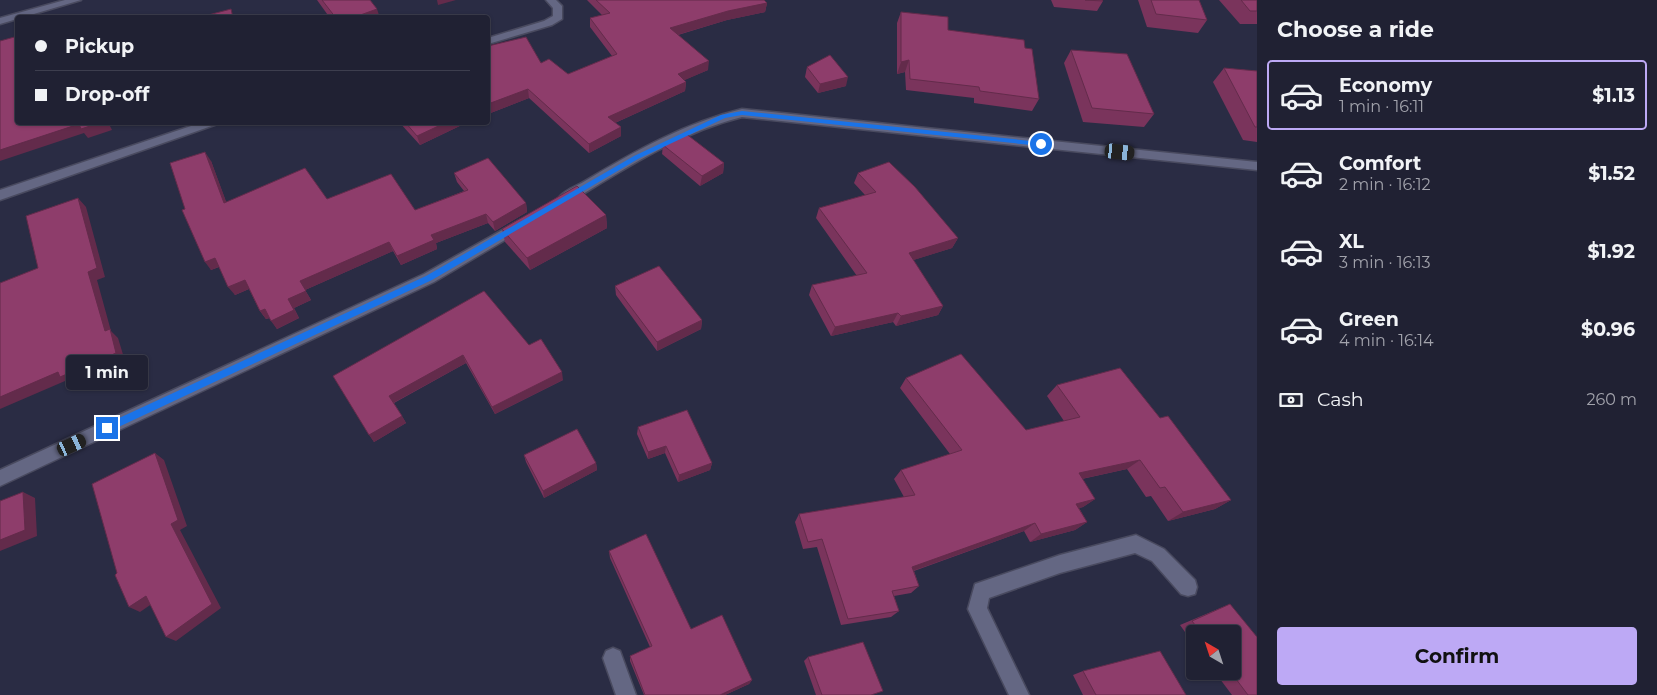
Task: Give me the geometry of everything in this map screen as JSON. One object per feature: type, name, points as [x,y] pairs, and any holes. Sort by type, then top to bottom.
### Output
[{"type":"street","points":[[22,15],[76,0]]},
{"type":"street","points":[[490,40],[548,23],[558,17],[558,8],[551,0]]},
{"type":"street","points":[[0,21],[15,17]]},
{"type":"street","points":[[550,208],[636,157],[692,129],[723,117],[742,113],[1257,166]]},
{"type":"street","points":[[0,195],[208,125]]},
{"type":"street","points":[[0,478],[429,278],[532,218]]},
{"type":"street","points":[[1019,695],[977,609],[982,591],[1060,564],[1136,544],[1158,555],[1188,587]]},
{"type":"street","points":[[613,658],[626,695]]},
{"type":"building","points":[[322,0],[370,0],[377,9],[360,15],[334,15]]},
{"type":"building","points":[[596,0],[764,0],[767,3],[728,11],[670,28],[709,61],[678,74],[686,82],[608,117],[621,127],[589,144],[528,89],[490,103],[490,46],[526,37],[541,63],[549,59],[568,74],[617,54],[590,18],[610,13]]},
{"type":"building","points":[[1151,0],[1199,0],[1207,20],[1156,14]]},
{"type":"building","points":[[1241,0],[1257,0],[1257,11],[1250,11]]},
{"type":"building","points":[[231,9],[232,15],[208,15]]},
{"type":"building","points":[[901,12],[948,17],[948,30],[1024,40],[1025,48],[1032,49],[1039,99],[980,91],[979,87],[910,79],[909,60],[901,62]]},
{"type":"building","points":[[15,37],[15,125],[76,125],[0,150],[0,41]]},
{"type":"building","points":[[1071,50],[1127,54],[1154,114],[1092,108]]},
{"type":"building","points":[[830,55],[848,77],[820,84],[807,67]]},
{"type":"building","points":[[1224,68],[1257,71],[1257,127],[1255,127]]},
{"type":"building","points":[[79,125],[93,125],[81,129]]},
{"type":"building","points":[[408,125],[441,125],[417,136]]},
{"type":"building","points":[[685,133],[724,163],[702,176],[663,145]]},
{"type":"building","points":[[205,152],[224,203],[305,168],[327,199],[391,174],[415,210],[468,190],[454,173],[488,158],[526,203],[493,222],[486,214],[431,235],[434,240],[397,256],[389,242],[300,281],[306,291],[288,299],[294,310],[271,321],[265,309],[260,311],[245,280],[228,287],[215,258],[205,262],[182,210],[185,209],[170,163]]},
{"type":"building","points":[[889,162],[915,187],[958,238],[909,253],[943,306],[901,316],[898,313],[835,327],[812,285],[867,273],[819,208],[876,192],[858,173]]},
{"type":"building","points":[[577,186],[606,215],[527,258],[502,229]]},
{"type":"building","points":[[78,198],[97,268],[88,272],[105,331],[110,329],[116,353],[60,377],[58,372],[0,397],[0,283],[38,268],[26,216]]},
{"type":"building","points":[[659,266],[702,320],[657,342],[615,286]]},
{"type":"building","points":[[484,291],[529,345],[541,339],[562,372],[492,407],[463,355],[389,396],[402,416],[369,435],[333,376]]},
{"type":"building","points":[[961,354],[1026,430],[1080,417],[1057,385],[1120,368],[1160,418],[1168,416],[1231,500],[1183,512],[1165,487],[1160,488],[1140,460],[1079,473],[1095,499],[1076,504],[1087,522],[1041,534],[1035,523],[912,567],[919,586],[892,591],[899,611],[848,619],[822,539],[808,542],[799,514],[915,495],[901,470],[962,450],[906,378]]},
{"type":"building","points":[[687,410],[712,463],[679,475],[666,446],[648,452],[638,427]]},
{"type":"building","points":[[577,429],[596,463],[543,491],[524,455]]},
{"type":"building","points":[[155,453],[178,520],[171,524],[212,604],[166,637],[146,596],[129,607],[115,575],[117,573],[92,484]]},
{"type":"building","points":[[23,492],[25,530],[0,540],[0,501]]},
{"type":"building","points":[[646,534],[691,629],[722,615],[752,680],[720,695],[645,695],[630,656],[652,646],[609,551]]},
{"type":"building","points":[[1230,604],[1257,637],[1257,695],[1248,695],[1237,680],[1241,680],[1241,625],[1195,625],[1192,621]]},
{"type":"building","points":[[863,642],[883,691],[871,695],[822,695],[808,657]]},
{"type":"building","points":[[1160,651],[1186,695],[1096,695],[1083,671]]},
{"type":"route","points":[[107,428],[429,278],[636,157],[692,129],[723,117],[742,113],[1041,144]]}]
